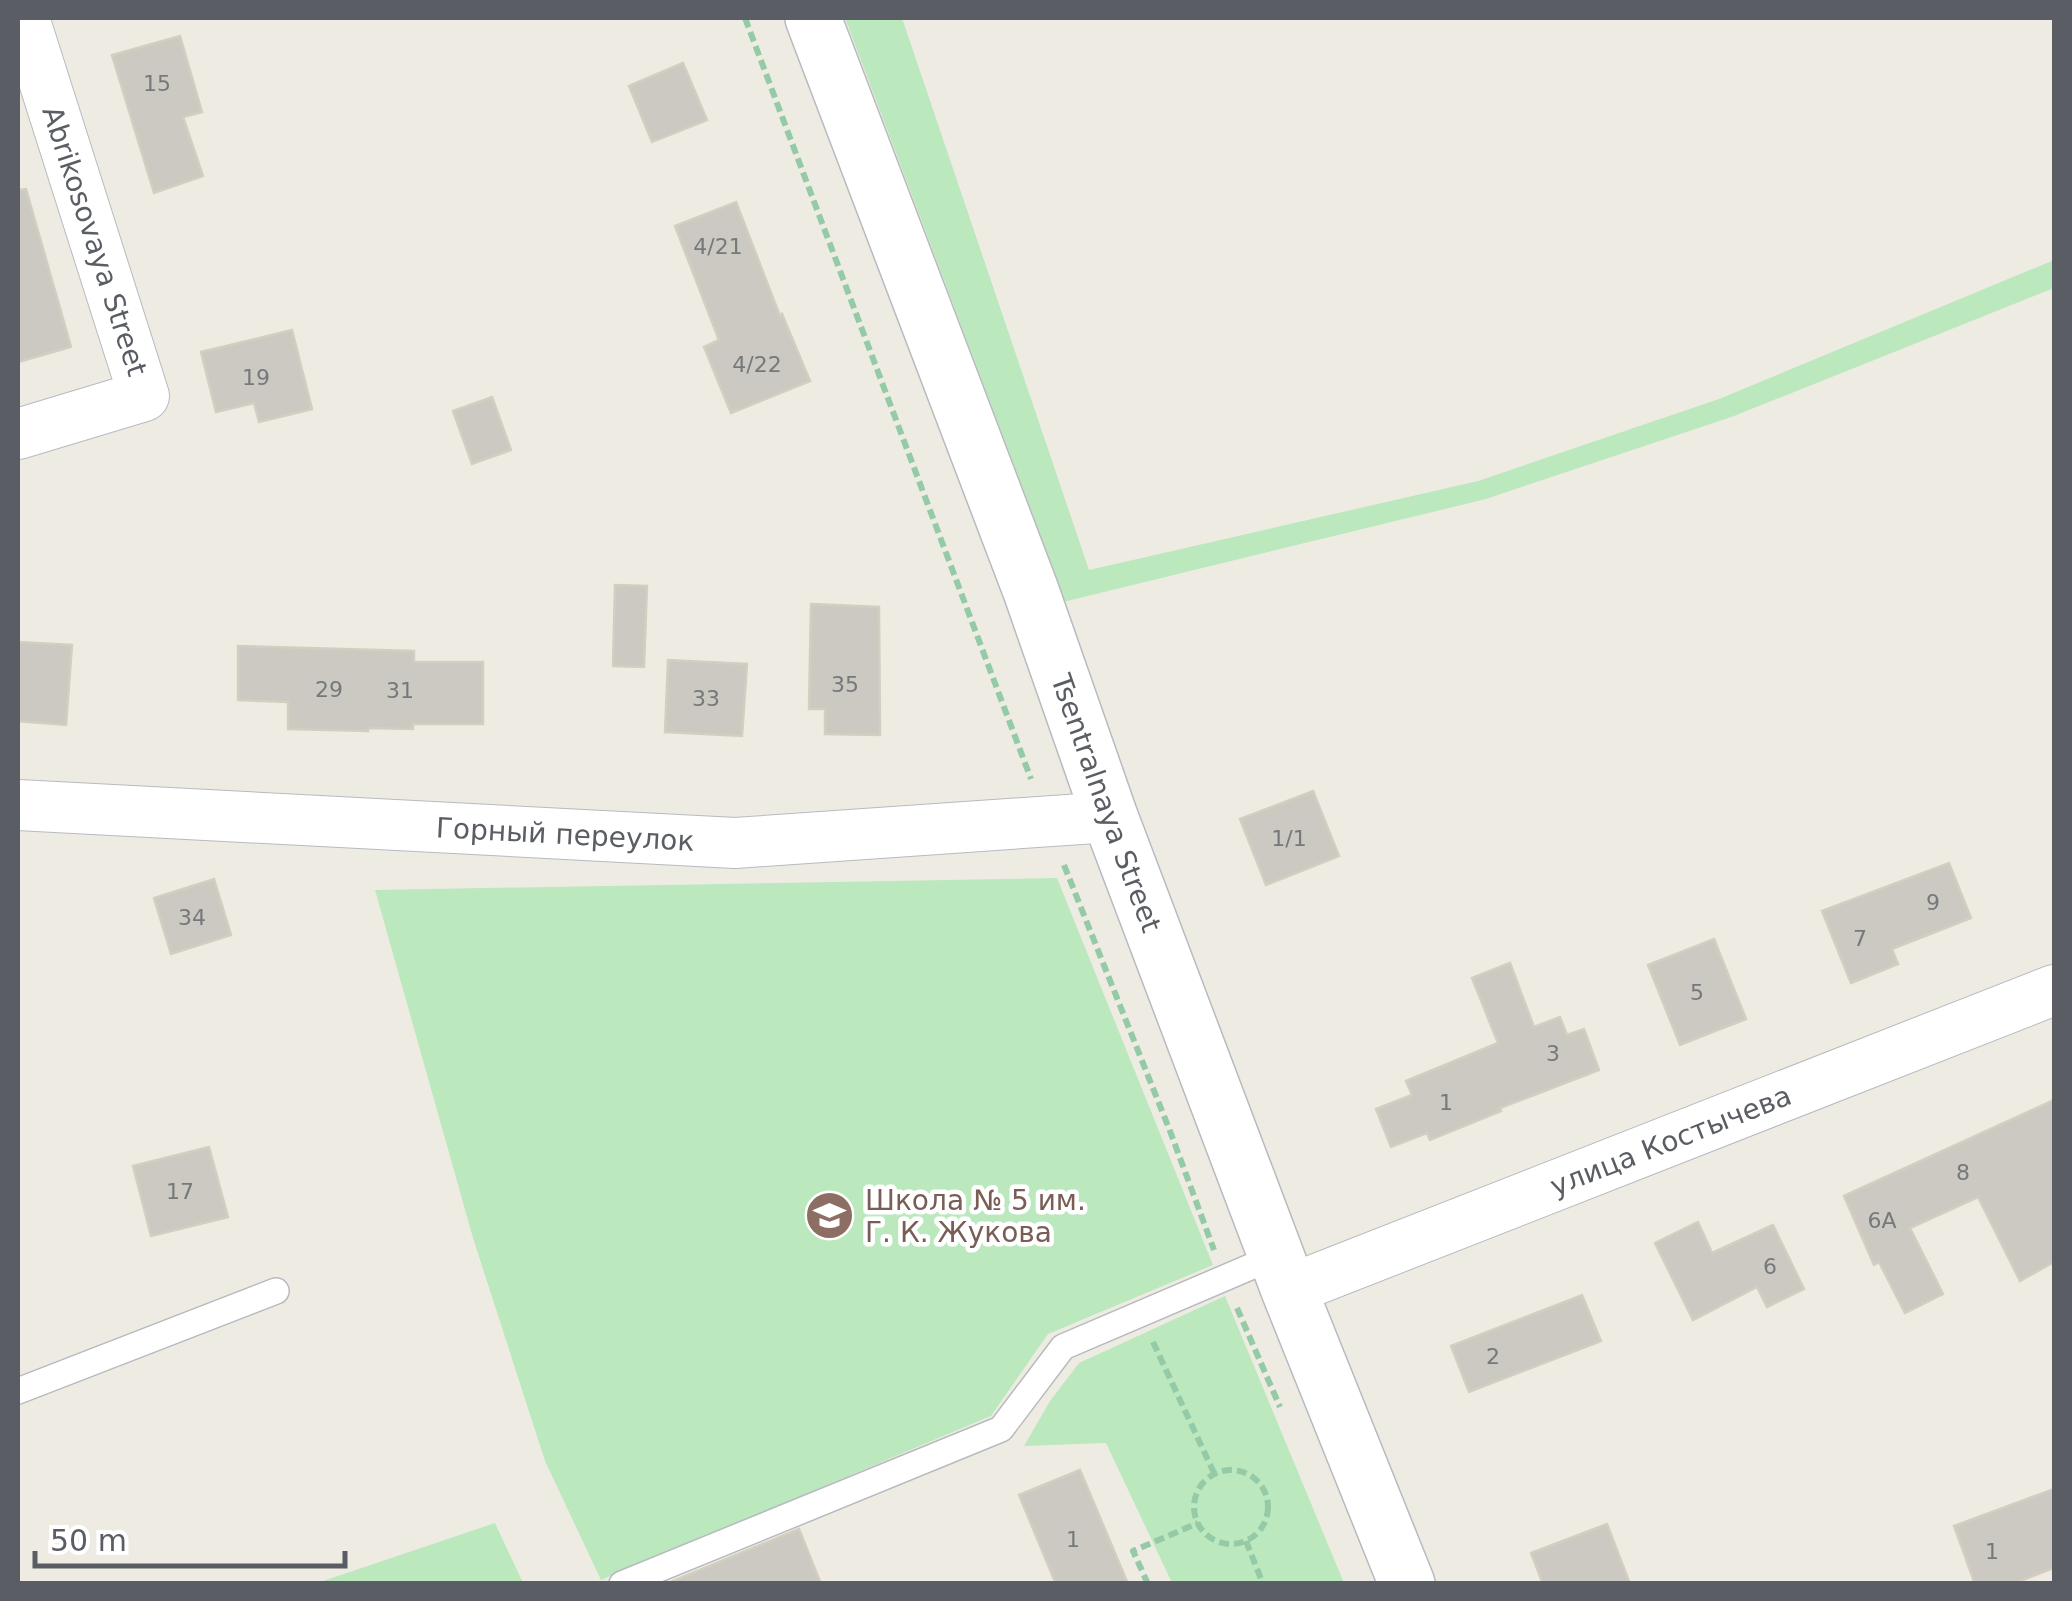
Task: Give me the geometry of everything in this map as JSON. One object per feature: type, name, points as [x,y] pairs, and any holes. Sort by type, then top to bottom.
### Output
[{"type":"street","name":"Abrikosovaya Street","points":[[18,434],[144,396],[24,18]]},
{"type":"street","name":"Tsentralnaya Street","points":[[812,18],[1032,590],[1110,817],[1283,1273],[1407,1584]]},
{"type":"street","name":"Горный переулок","points":[[18,805],[734,843],[1110,817]]},
{"type":"street","name":"улица Костычева","points":[[1283,1273],[2054,990]]},
{"type":"lane","points":[[622,1584],[1001,1429],[1063,1348],[1141,1314],[1283,1273]]},
{"type":"lane","points":[[18,1391],[276,1291]]},
{"type":"path","points":[[1141,1314],[1214,1473]]},
{"type":"path","points":[[1214,1473],[1248,1473],[1264,1490],[1268,1514],[1264,1525],[1246,1541],[1221,1542],[1210,1538],[1198,1523],[1196,1491],[1214,1473]]},
{"type":"path","points":[[1148,1584],[1134,1550],[1198,1523]]},
{"type":"path","points":[[1246,1541],[1263,1584]]},
{"type":"green space","points":[[845,18],[902,18],[1089,570],[1478,481],[1719,399],[2054,260],[2054,288],[1734,416],[1486,499],[1059,603],[1056,576]]},
{"type":"green space","name":"Школа № 5 им. Г. К. Жукова","points":[[1057,878],[1213,1265],[1048,1334],[991,1416],[601,1580],[545,1461],[473,1238],[375,890]]},
{"type":"green space","points":[[1225,1296],[1344,1583],[1172,1583],[1106,1443],[1024,1446],[1050,1401],[1079,1363]]},
{"type":"green space","points":[[495,1523],[523,1583],[317,1583]]},
{"type":"building","points":[[180,36],[202,112],[183,117],[203,176],[154,193],[112,55]]},
{"type":"building","points":[[683,63],[707,120],[652,142],[629,86]]},
{"type":"building","points":[[26,189],[71,347],[18,362],[18,190]]},
{"type":"building","points":[[736,202],[810,381],[731,413],[704,347],[719,340],[675,226]]},
{"type":"building","points":[[292,330],[312,409],[259,422],[254,403],[216,412],[201,352]]},
{"type":"building","points":[[492,397],[511,450],[472,464],[453,411]]},
{"type":"building","points":[[615,585],[647,586],[644,667],[613,666]]},
{"type":"building","points":[[811,604],[879,607],[880,735],[825,734],[825,709],[809,709]]},
{"type":"building","points":[[18,642],[72,645],[66,725],[18,721]]},
{"type":"building","points":[[238,646],[414,651],[414,662],[483,662],[483,724],[413,724],[413,729],[368,731],[288,729],[288,702],[238,700]]},
{"type":"building","points":[[668,660],[747,664],[742,736],[665,732]]},
{"type":"building","points":[[1313,791],[1339,856],[1266,885],[1240,819]]},
{"type":"building","points":[[1949,863],[1971,918],[1892,949],[1898,964],[1851,983],[1822,911]]},
{"type":"building","points":[[214,879],[231,935],[171,954],[154,898]]},
{"type":"building","points":[[1714,939],[1746,1019],[1680,1045],[1648,965]]},
{"type":"building","points":[[1510,963],[1534,1027],[1560,1017],[1567,1035],[1584,1029],[1599,1070],[1430,1140],[1427,1133],[1391,1147],[1376,1109],[1412,1095],[1406,1081],[1498,1043],[1472,978]]},
{"type":"building","points":[[2054,1100],[2054,1262],[2020,1281],[1978,1197],[1910,1228],[1943,1294],[1905,1313],[1879,1262],[1874,1265],[1844,1196]]},
{"type":"building","points":[[209,1147],[228,1217],[151,1236],[133,1166]]},
{"type":"building","points":[[1698,1222],[1712,1253],[1773,1225],[1804,1289],[1767,1307],[1757,1287],[1693,1320],[1655,1243]]},
{"type":"building","points":[[1582,1295],[1601,1341],[1469,1392],[1451,1346]]},
{"type":"building","points":[[1080,1470],[1128,1584],[1056,1584],[1019,1495]]},
{"type":"building","points":[[2054,1489],[2054,1568],[2012,1584],[1975,1584],[1954,1526]]},
{"type":"building","points":[[1607,1524],[1630,1584],[1543,1584],[1531,1553]]},
{"type":"building","points":[[799,1529],[821,1584],[666,1584]]},
{"type":"place","name":"Школа № 5 им. Г. К. Жукова","points":[[830,1216]]}]
